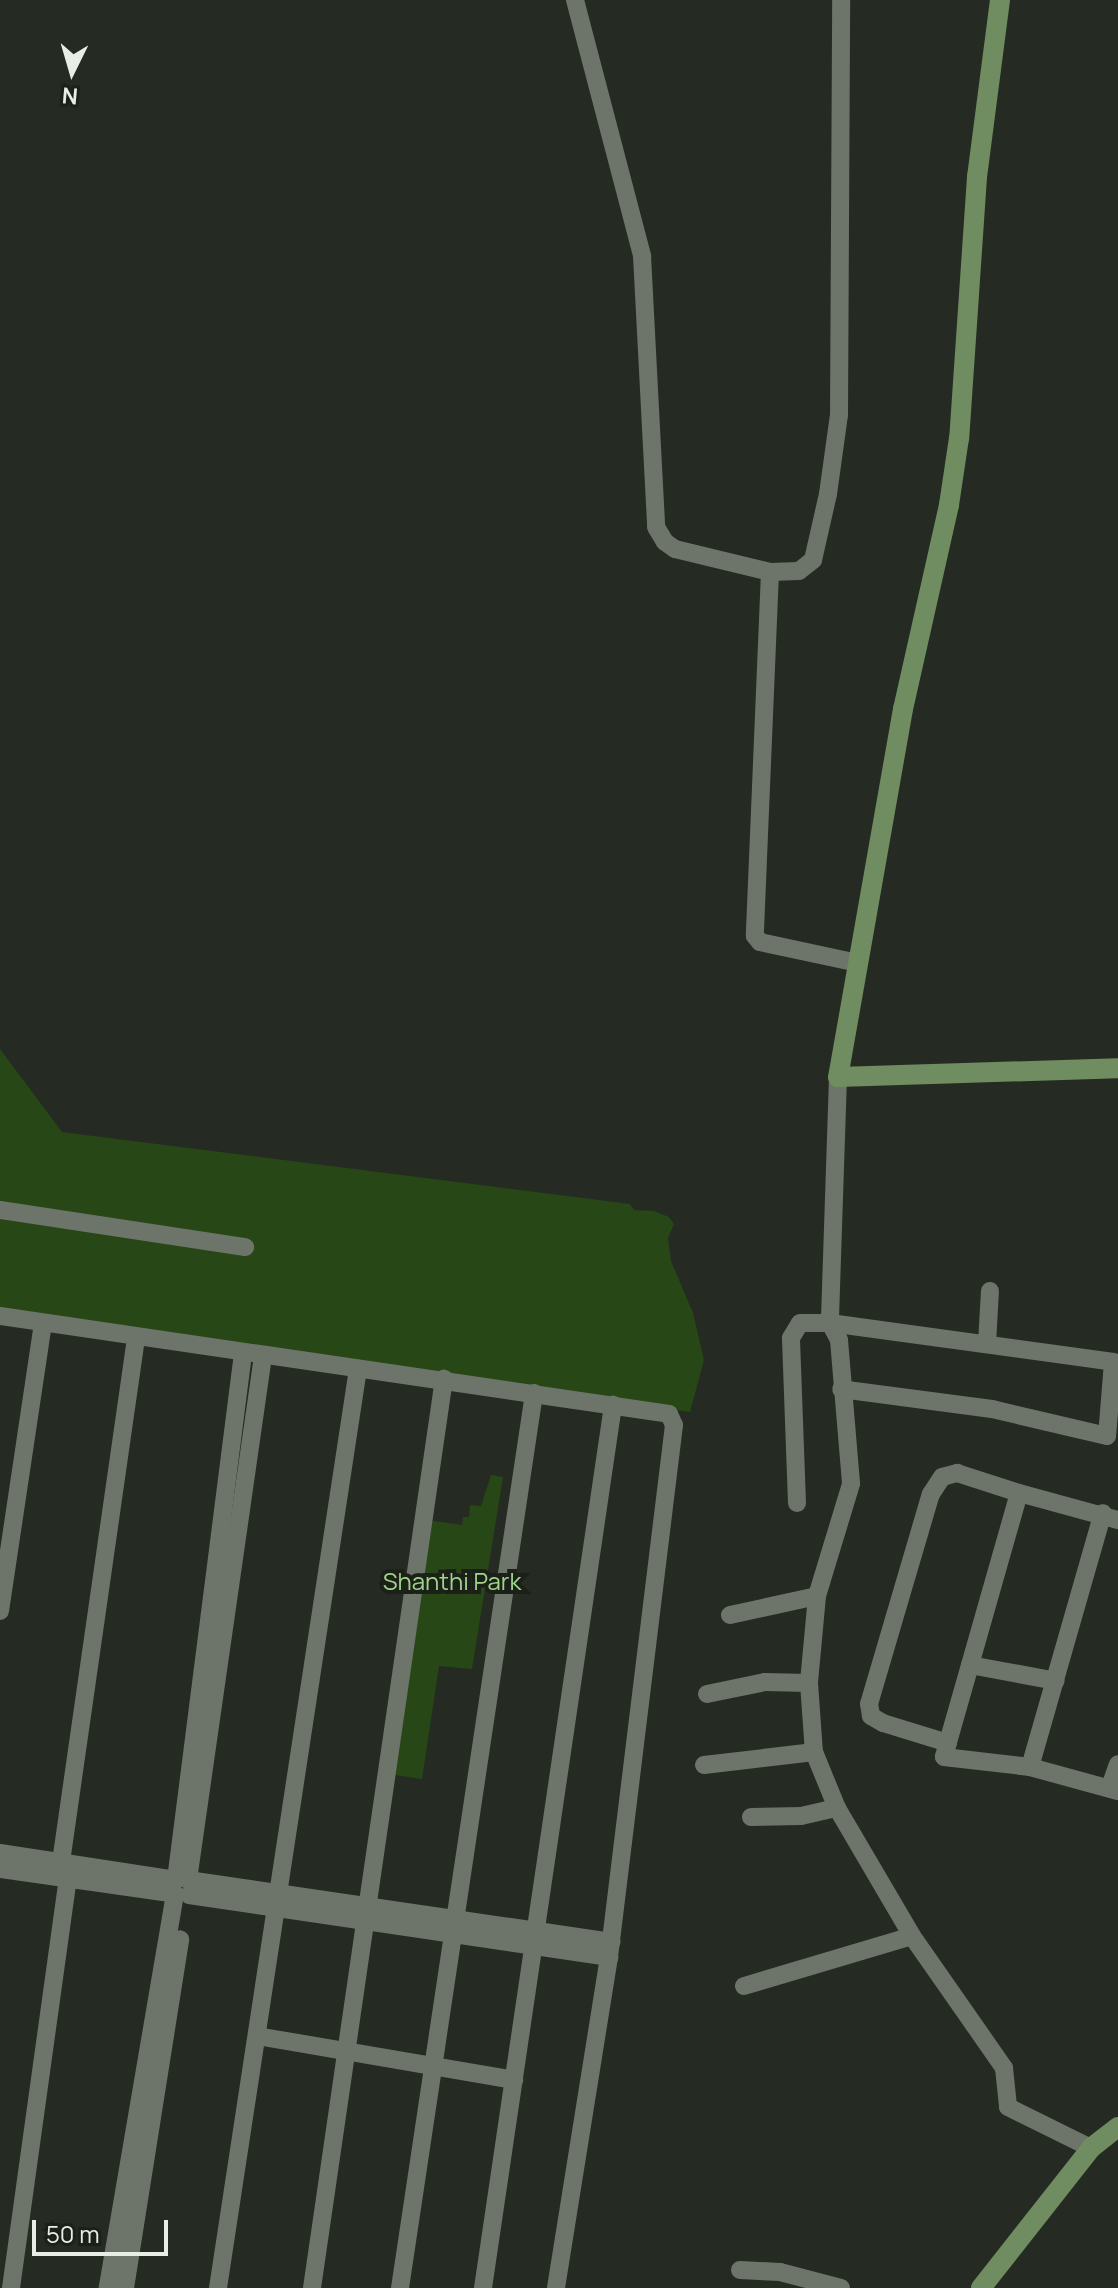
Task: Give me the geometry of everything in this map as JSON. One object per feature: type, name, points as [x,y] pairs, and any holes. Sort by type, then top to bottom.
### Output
[{"type":"street","points":[[575,0],[642,256],[656,527],[665,542],[675,549],[770,572],[799,571],[813,560],[836,445],[840,399],[841,0]]},
{"type":"street","points":[[1000,0],[977,177],[959,438],[951,492],[903,709],[838,1077],[830,1323],[839,1340],[851,1484],[817,1596],[809,1683],[814,1752],[837,1808],[912,1936],[1004,2068],[1008,2107],[1091,2148]]},
{"type":"street","points":[[770,572],[755,936],[760,942],[858,963]]},
{"type":"street","points":[[838,1077],[1118,1068]]},
{"type":"street","points":[[0,1210],[245,1247]]},
{"type":"street","points":[[987,1344],[990,1291]]},
{"type":"street","points":[[0,1316],[136,1338],[660,1410],[669,1414],[674,1425],[610,1949],[556,2288]]},
{"type":"street","points":[[0,1611],[43,1323]]},
{"type":"street","points":[[797,1503],[791,1338],[800,1323],[830,1323],[1113,1362],[1114,1415],[1107,1436],[992,1409],[841,1389]]},
{"type":"street","points":[[11,2288],[136,1338]]},
{"type":"street","points":[[108,2288],[183,1889],[243,1353]]},
{"type":"street","points":[[125,2288],[263,1356]]},
{"type":"street","points":[[218,2288],[358,1369]]},
{"type":"street","points":[[312,2288],[444,1379]]},
{"type":"street","points":[[400,2288],[534,1393]]},
{"type":"street","points":[[483,2288],[613,1405]]},
{"type":"street","points":[[948,1743],[883,1723],[871,1716],[869,1704],[931,1494],[942,1477],[957,1473],[1110,1517],[1030,1767]]},
{"type":"street","points":[[1019,1493],[944,1757],[1030,1767],[1114,1789],[1118,1764]]},
{"type":"street","points":[[730,1615],[817,1596]]},
{"type":"street","points":[[970,1665],[1056,1681]]},
{"type":"street","points":[[707,1694],[765,1682],[809,1683]]},
{"type":"street","points":[[704,1765],[814,1752]]},
{"type":"street","points":[[751,1817],[801,1816],[837,1808]]},
{"type":"street","points":[[0,1853],[65,1870],[183,1889],[610,1949]]},
{"type":"street","points":[[0,1869],[65,1870]]},
{"type":"street","points":[[744,1986],[912,1936]]},
{"type":"street","points":[[257,2036],[514,2080]]},
{"type":"street","points":[[981,2288],[1091,2148],[1118,2127]]},
{"type":"street","points":[[740,2270],[780,2272],[841,2288]]},
{"type":"green space","points":[[0,1049],[62,1132],[630,1204],[634,1210],[654,1211],[669,1217],[674,1224],[668,1238],[671,1261],[693,1313],[704,1360],[690,1412],[0,1310]]},
{"type":"green space","name":"Shanthi Park","points":[[491,1475],[503,1477],[472,1669],[439,1666],[422,1779],[389,1774],[427,1520],[462,1525],[463,1517],[469,1517],[470,1505],[481,1506]]}]
